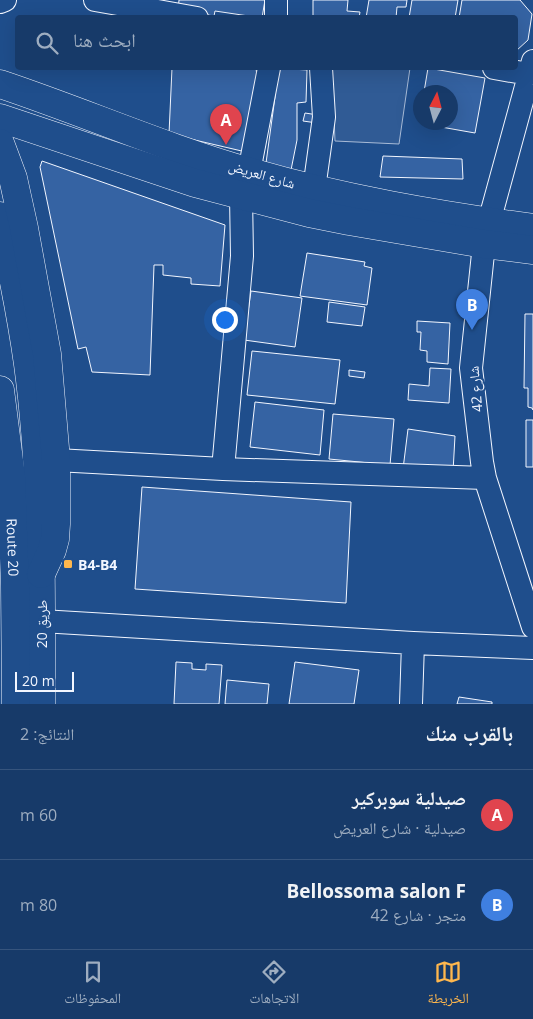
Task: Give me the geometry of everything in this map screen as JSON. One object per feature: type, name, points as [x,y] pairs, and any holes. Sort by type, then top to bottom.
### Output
[{"type":"main road","name":"شارع العريض","points":[[0,84],[166,146],[245,184],[349,222],[486,233],[533,228]]},
{"type":"main road","name":"شارع العريض","points":[[0,118],[195,183],[245,184],[314,189],[381,204],[486,233],[533,250]]},
{"type":"main road","points":[[0,143],[13,178],[47,354],[56,460],[55,539],[41,574]]},
{"type":"main road","name":"طريق 20","points":[[0,216],[13,276],[28,365],[36,450],[41,574],[41,704]]},
{"type":"main road","name":"Route 20","points":[[0,390],[15,586],[16,704]]},
{"type":"street","points":[[0,2],[6,0]]},
{"type":"street","points":[[95,0],[180,15]]},
{"type":"street","points":[[276,0],[276,15]]},
{"type":"street","points":[[518,67],[531,67]]},
{"type":"street","name":"شارع 42","points":[[531,67],[486,233],[471,368],[485,478],[533,627]]},
{"type":"street","points":[[223,469],[242,256],[245,184],[269,70]]},
{"type":"street","points":[[314,189],[324,117],[321,70]]},
{"type":"street","points":[[56,460],[223,469],[485,478]]},
{"type":"street","points":[[41,621],[413,643],[533,648]]},
{"type":"street","points":[[410,704],[413,643]]},
{"type":"shaded area","points":[[332,70],[410,70],[399,144],[335,141]]},
{"type":"building","points":[[179,0],[265,0],[262,15],[242,15],[215,11],[214,15],[208,15],[178,10]]},
{"type":"building","points":[[313,0],[348,0],[347,11],[360,12],[360,15],[313,15]]},
{"type":"building","points":[[369,0],[407,0],[406,7],[397,7],[396,15],[366,15]]},
{"type":"building","points":[[412,0],[458,0],[456,15],[410,15]]},
{"type":"building","points":[[462,0],[520,0],[532,14],[528,40],[518,49],[518,15],[460,15]]},
{"type":"building","points":[[172,70],[256,70],[257,77],[246,152],[169,134]]},
{"type":"building","points":[[276,70],[307,70],[306,102],[297,103],[297,140],[291,170],[266,163],[275,97]]},
{"type":"building","points":[[428,70],[439,70],[485,78],[475,133],[458,130],[458,85],[425,85]]},
{"type":"building","points":[[305,113],[318,115],[317,123],[303,121]]},
{"type":"building","points":[[383,156],[462,159],[463,179],[380,177]]},
{"type":"building","points":[[42,161],[225,225],[220,286],[191,284],[191,278],[163,275],[163,265],[154,265],[150,375],[92,372],[86,347],[78,349],[40,167]]},
{"type":"building","points":[[307,253],[365,262],[364,266],[372,268],[367,305],[300,296]]},
{"type":"building","points":[[251,291],[302,298],[295,347],[244,340]]},
{"type":"building","points":[[329,302],[365,307],[362,326],[327,322]]},
{"type":"building","points":[[525,314],[533,314],[533,410],[528,407],[528,388],[524,388]]},
{"type":"building","points":[[417,321],[450,323],[448,364],[427,362],[427,351],[420,350],[421,332],[417,332]]},
{"type":"building","points":[[252,351],[340,360],[335,404],[247,395]]},
{"type":"building","points":[[430,368],[451,369],[449,403],[408,400],[409,384],[429,386]]},
{"type":"building","points":[[349,370],[365,372],[364,378],[349,376]]},
{"type":"building","points":[[255,402],[324,410],[320,455],[250,447]]},
{"type":"building","points":[[333,414],[394,419],[390,465],[329,459]]},
{"type":"building","points":[[526,420],[533,420],[533,467],[526,467]]},
{"type":"building","points":[[408,429],[455,436],[453,472],[403,469]]},
{"type":"building","points":[[142,487],[351,502],[346,603],[135,589]]},
{"type":"building","points":[[176,662],[192,663],[192,669],[206,670],[206,664],[222,665],[219,704],[174,704]]},
{"type":"building","points":[[295,662],[359,670],[354,704],[289,704]]},
{"type":"building","points":[[227,680],[269,684],[267,704],[225,704]]},
{"type":"building","points":[[459,697],[492,702],[492,704],[457,704]]},
{"type":"place","name":"صيدلية سوبركير","points":[[226,145]]},
{"type":"place","name":"Bellossoma salon F","points":[[472,330]]},
{"type":"place","name":"B4-B4","points":[[68,564]]}]
